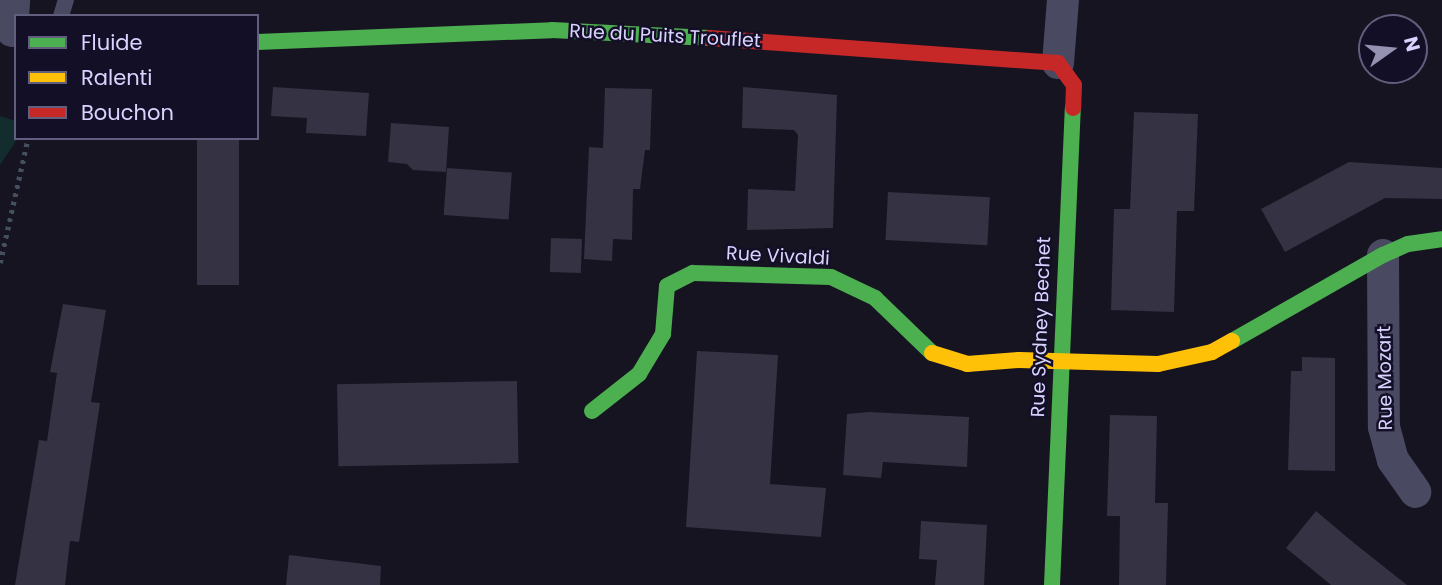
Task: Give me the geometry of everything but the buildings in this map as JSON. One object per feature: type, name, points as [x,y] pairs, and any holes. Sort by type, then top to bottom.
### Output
[{"type":"street","points":[[9,31],[14,0]]},
{"type":"street","points":[[1062,68],[1063,0]]},
{"type":"street","name":"Rue du Puits Trouflet","points":[[259,42],[552,30],[838,45],[1062,68]]},
{"type":"street","name":"Rue Sydney Bechet","points":[[1052,585],[1058,362],[1074,85],[1062,68]]},
{"type":"street","points":[[1058,362],[1184,362],[1223,346],[1383,255],[1408,244],[1442,239]]},
{"type":"street","name":"Rue Mozart","points":[[1383,255],[1384,427],[1393,460],[1415,492]]},
{"type":"street","name":"Rue Vivaldi","points":[[592,411],[639,374],[663,334],[667,286],[693,273],[831,278],[875,298],[933,355],[967,364],[1058,362]]},
{"type":"path","points":[[0,263],[28,140]]},
{"type":"green space","points":[[0,116],[14,120],[14,140],[17,140],[0,165]]},
{"type":"traffic: fast","points":[[259,42],[552,30],[709,38]]},
{"type":"traffic: fast","points":[[1052,585],[1073,108]]},
{"type":"traffic: fast","points":[[1232,341],[1383,255],[1408,244],[1442,239]]},
{"type":"traffic: fast","points":[[592,411],[639,374],[663,334],[667,286],[693,273],[831,277],[875,298],[932,353]]},
{"type":"traffic: slow","points":[[932,353],[967,364],[1019,360],[1158,364],[1212,352],[1232,341]]},
{"type":"traffic: jam","points":[[709,38],[1058,63],[1074,85],[1073,108]]}]
